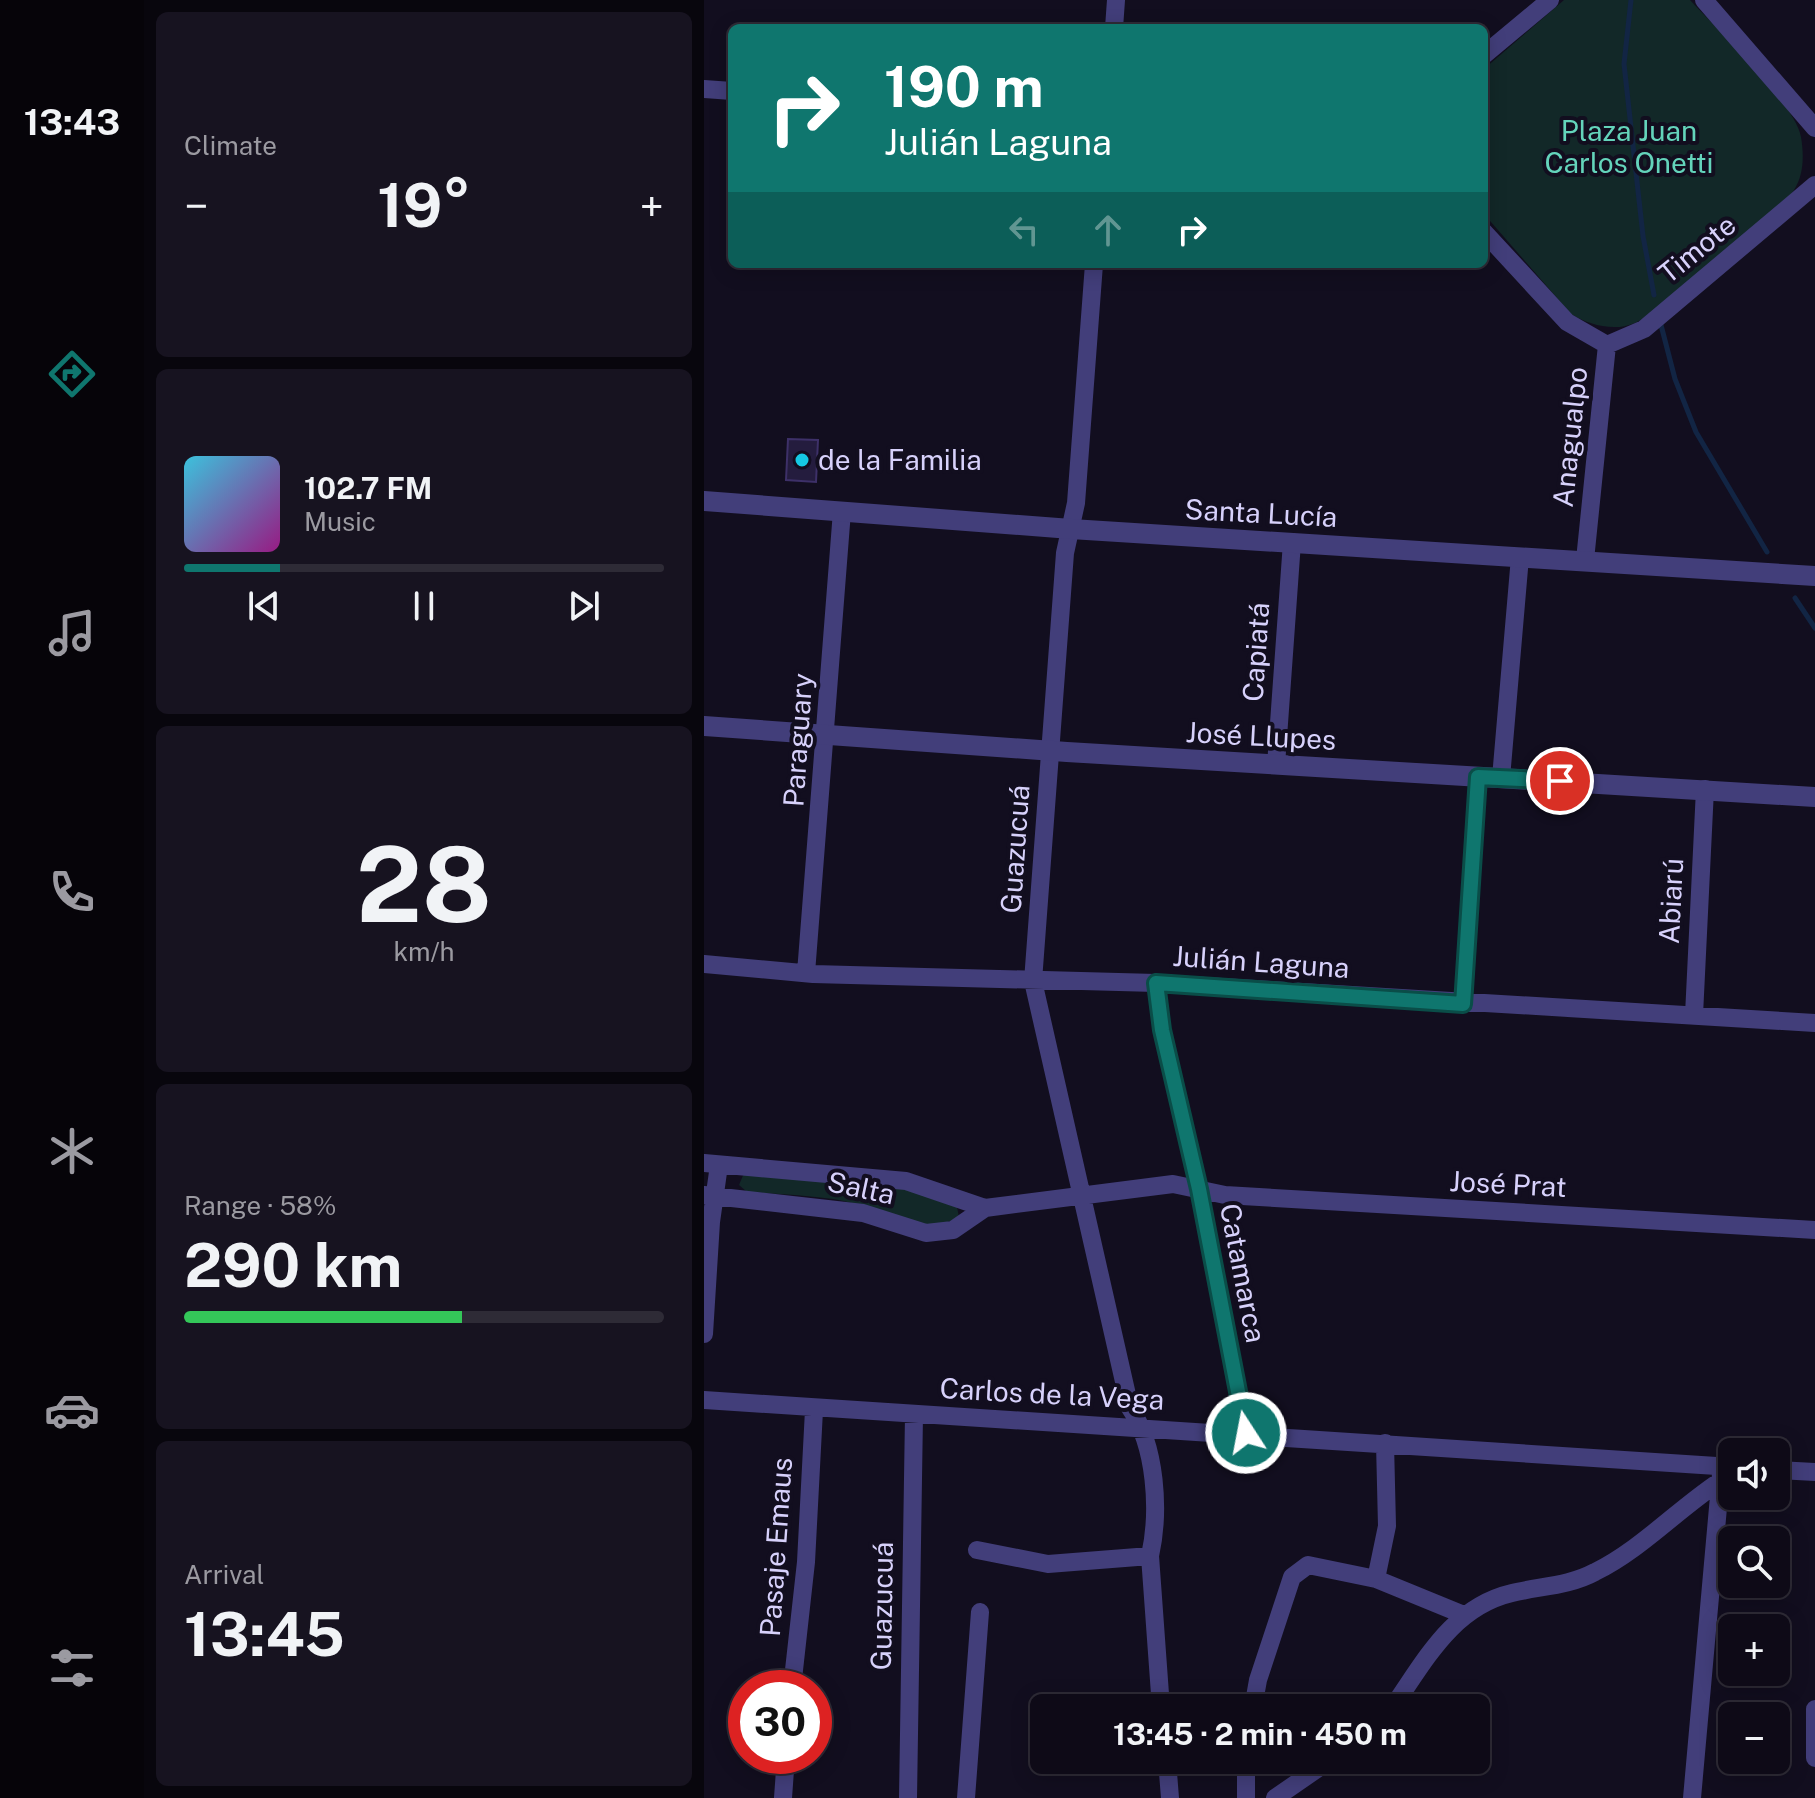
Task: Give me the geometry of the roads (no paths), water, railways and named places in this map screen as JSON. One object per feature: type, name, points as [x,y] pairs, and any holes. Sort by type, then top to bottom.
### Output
[{"type":"street","points":[[1114,24],[1116,0]]},
{"type":"street","points":[[1488,52],[1550,0]]},
{"type":"street","points":[[1704,0],[1815,128]]},
{"type":"street","points":[[704,89],[728,91]]},
{"type":"street","name":"Timote","points":[[1607,345],[1644,329],[1815,185]]},
{"type":"street","name":"Anagualpo","points":[[1488,236],[1567,322],[1607,345],[1585,560]]},
{"type":"street","name":"Guazucuá","points":[[1094,268],[1071,529],[1065,553],[1033,981],[1130,1408],[1142,1426],[1150,1448],[1154,1537],[1150,1556],[1160,1694]]},
{"type":"street","name":"Santa Lucía","points":[[704,501],[1071,529],[1815,576]]},
{"type":"street","name":"Paraguary","points":[[806,973],[827,736],[842,511]]},
{"type":"street","name":"Capiatá","points":[[1276,765],[1292,542]]},
{"type":"street","points":[[1501,778],[1520,557]]},
{"type":"street","name":"José Llupes","points":[[704,726],[1276,765],[1815,797]]},
{"type":"street","points":[[1463,1004],[1478,777]]},
{"type":"street","name":"Abiarú","points":[[1694,1015],[1705,789]]},
{"type":"street","name":"Julián Laguna","points":[[704,964],[806,973],[1156,983],[1815,1023]]},
{"type":"street","name":"Catamarca","points":[[1156,983],[1162,1030],[1199,1189],[1246,1433]]},
{"type":"street","name":"Salta","points":[[985,1208],[953,1230],[926,1233],[863,1213],[711,1196],[712,1164],[906,1181],[985,1208],[1173,1184],[1199,1189]]},
{"type":"street","name":"José Prat","points":[[1199,1189],[1225,1195],[1815,1230]]},
{"type":"street","points":[[704,1334],[711,1196]]},
{"type":"street","name":"Carlos de la Vega","points":[[704,1400],[814,1410],[1246,1433],[1718,1471]]},
{"type":"street","name":"Pasaje Emaus","points":[[794,1670],[806,1562],[814,1410]]},
{"type":"street","name":"Guazucuá","points":[[908,1798],[914,1415]]},
{"type":"street","points":[[1376,1579],[1387,1526],[1385,1443]]},
{"type":"street","points":[[1790,1471],[1815,1472]]},
{"type":"street","points":[[1402,1694],[1444,1633],[1464,1615],[1500,1596],[1568,1583],[1597,1571],[1718,1476]]},
{"type":"street","points":[[1692,1798],[1720,1510]]},
{"type":"street","points":[[977,1550],[1048,1564],[1150,1556]]},
{"type":"street","points":[[1256,1694],[1292,1577],[1308,1565],[1376,1579],[1464,1615]]},
{"type":"street","points":[[966,1798],[980,1612]]},
{"type":"street","points":[[1815,1709],[1815,1758]]},
{"type":"street","points":[[783,1798],[785,1774]]},
{"type":"street","points":[[1168,1774],[1170,1798]]},
{"type":"street","points":[[1246,1774],[1246,1798]]},
{"type":"street","points":[[1275,1798],[1310,1774]]},
{"type":"waterway","points":[[1631,0],[1624,64],[1643,236],[1654,295]]},
{"type":"waterway","points":[[1661,325],[1675,379],[1696,432],[1767,552]]},
{"type":"waterway","points":[[1795,598],[1815,628]]},
{"type":"place","name":"de la Familia","points":[[802,460]]},
{"type":"park label","name":"Plaza Juan Carlos Onetti","points":[[1629,147]]}]
